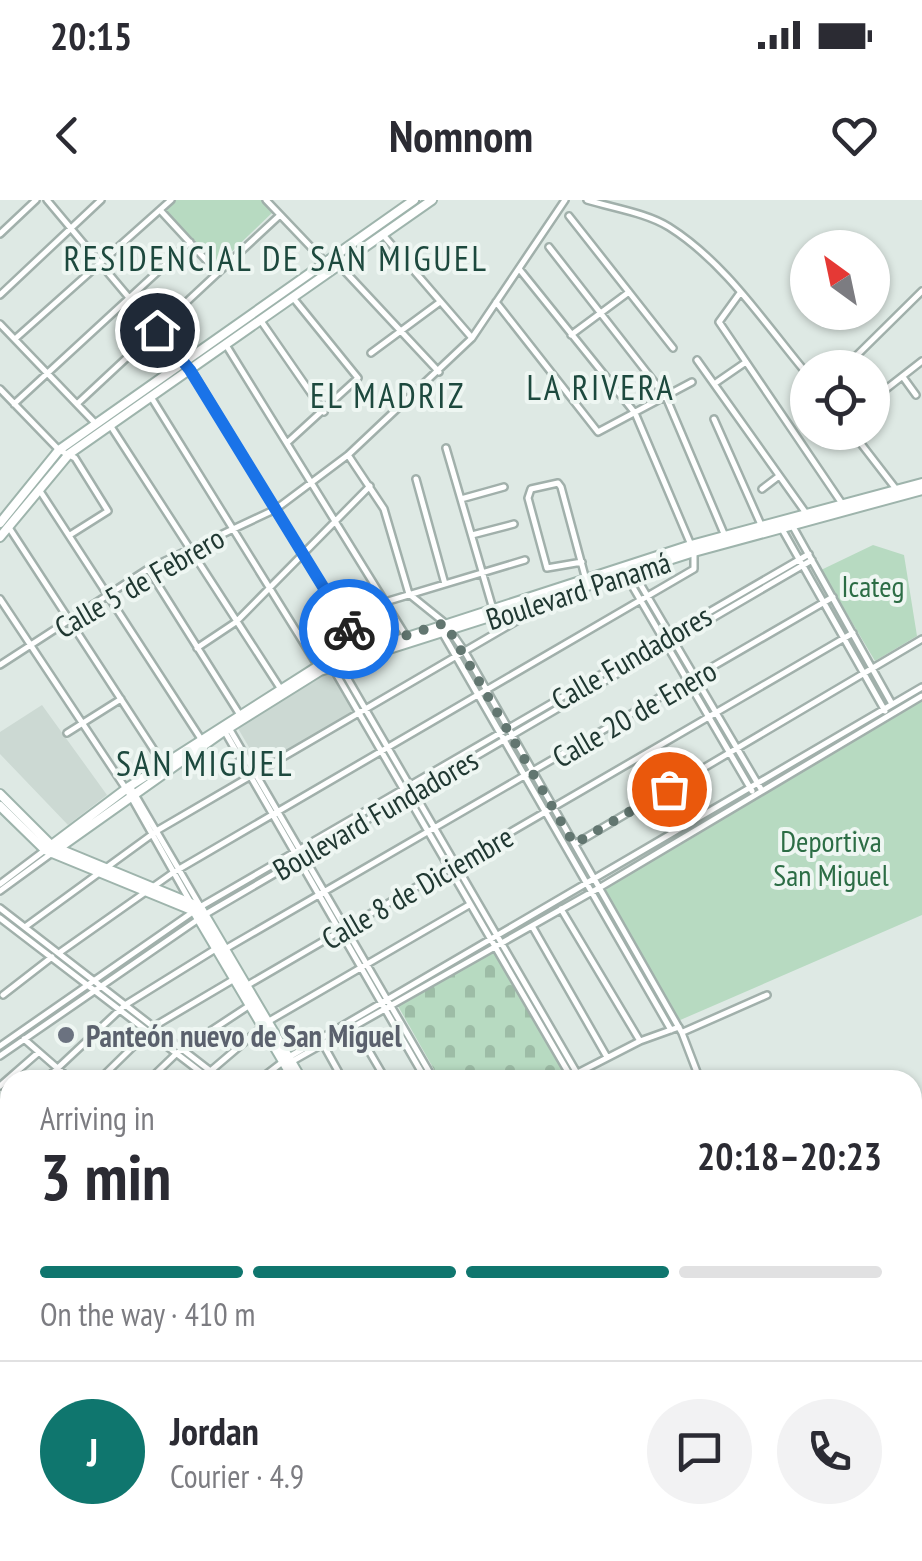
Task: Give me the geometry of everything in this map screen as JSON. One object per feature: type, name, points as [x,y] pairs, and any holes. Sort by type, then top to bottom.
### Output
[{"type":"street","points":[[0,234],[36,200]]},
{"type":"street","points":[[47,200],[187,367],[362,653]]},
{"type":"street","points":[[0,295],[101,200]]},
{"type":"street","points":[[15,339],[98,261],[171,200]]},
{"type":"street","points":[[266,200],[439,372]]},
{"type":"street","points":[[0,537],[4,524],[64,452],[95,422],[226,345],[294,299],[414,200]]},
{"type":"street","points":[[4,524],[39,489],[64,452],[152,397],[187,367],[432,200]]},
{"type":"street","name":"Calle 5 de Febrero","points":[[0,665],[148,569],[276,509],[348,455],[472,338],[564,200]]},
{"type":"street","points":[[587,200],[666,224],[722,272],[790,353]]},
{"type":"street","points":[[160,210],[218,273]]},
{"type":"street","points":[[78,404],[280,215]]},
{"type":"street","points":[[569,216],[673,348]]},
{"type":"street","points":[[384,236],[472,338]]},
{"type":"street","points":[[14,404],[190,242]]},
{"type":"street","points":[[548,247],[666,396],[726,540]]},
{"type":"street","points":[[3,995],[174,872],[694,569],[693,548],[635,413],[520,270]]},
{"type":"street","points":[[862,350],[922,291]]},
{"type":"street","points":[[571,334],[628,292]]},
{"type":"street","points":[[740,293],[720,318],[724,331],[845,508]]},
{"type":"street","points":[[288,442],[358,378],[294,299]]},
{"type":"street","points":[[371,352],[440,302]]},
{"type":"street","points":[[496,302],[598,432],[692,382]]},
{"type":"street","points":[[261,321],[324,412]]},
{"type":"street","points":[[0,324],[95,422]]},
{"type":"street","points":[[226,345],[408,639]]},
{"type":"street","points":[[697,360],[717,382],[809,518]]},
{"type":"street","points":[[717,382],[746,362]]},
{"type":"street","points":[[890,386],[922,362]]},
{"type":"street","points":[[902,377],[916,394]]},
{"type":"street","points":[[0,389],[64,452],[108,511],[70,535]]},
{"type":"street","points":[[152,397],[319,668]]},
{"type":"street","points":[[714,419],[762,527]]},
{"type":"street","points":[[110,425],[282,690]]},
{"type":"street","points":[[446,448],[493,609]]},
{"type":"street","points":[[866,450],[898,493]]},
{"type":"street","points":[[348,455],[384,509],[409,594],[465,652],[595,880],[593,888],[562,909],[496,942]]},
{"type":"street","points":[[762,489],[779,476]]},
{"type":"street","points":[[416,479],[445,584]]},
{"type":"street","points":[[582,562],[548,568],[528,498],[532,490],[558,483],[582,562],[587,584]]},
{"type":"street","name":"Boulevard Panamá","points":[[0,888],[130,790],[319,668],[493,609],[587,584],[693,548],[922,485]]},
{"type":"street","points":[[197,648],[236,622],[370,486]]},
{"type":"street","points":[[461,499],[504,487]]},
{"type":"street","points":[[39,489],[202,742]]},
{"type":"street","points":[[791,523],[894,708]]},
{"type":"street","points":[[4,524],[165,767]]},
{"type":"street","points":[[472,535],[514,524]]},
{"type":"street","points":[[780,526],[885,712]]},
{"type":"street","name":"Boulevard Panamá","points":[[726,540],[762,527],[780,526]]},
{"type":"street","name":"Calle Fundadores","points":[[300,854],[811,557]]},
{"type":"street","points":[[386,602],[525,560]]},
{"type":"street","points":[[148,569],[240,716]]},
{"type":"street","points":[[628,571],[670,639],[710,717],[735,751]]},
{"type":"street","name":"Boulevard Panamá","points":[[442,626],[552,600],[587,584]]},
{"type":"street","name":"Calle 20 de Enero","points":[[58,1068],[123,1007],[832,596]]},
{"type":"street","points":[[0,599],[181,869],[198,910]]},
{"type":"street","points":[[25,927],[155,832],[552,600]]},
{"type":"street","points":[[442,626],[500,737],[681,1030],[696,1070]]},
{"type":"street","name":"Calle 8 de Diciembre","points":[[244,987],[852,633]]},
{"type":"street","points":[[574,844],[922,639]]},
{"type":"street","points":[[334,664],[363,710],[405,793],[456,865],[568,1070]]},
{"type":"street","points":[[692,679],[717,713],[757,791]]},
{"type":"street","points":[[894,708],[922,688]]},
{"type":"street","points":[[274,1070],[593,888],[885,712],[922,696]]},
{"type":"street","points":[[67,734],[121,699]]},
{"type":"street","points":[[225,727],[428,1070]]},
{"type":"street","points":[[385,750],[412,789],[448,869],[496,942]]},
{"type":"street","points":[[595,880],[757,791]]},
{"type":"street","points":[[0,794],[52,850]]},
{"type":"street","points":[[0,806],[52,850],[198,910]]},
{"type":"street","points":[[155,832],[174,872],[239,977],[290,1070]]},
{"type":"street","name":"Boulevard Fundadores","points":[[0,1056],[20,1036],[198,910],[300,854]]},
{"type":"street","points":[[593,888],[671,1030]]},
{"type":"street","points":[[213,1070],[266,1024],[469,904]]},
{"type":"street","points":[[0,908],[55,955]]},
{"type":"street","points":[[562,909],[640,1041]]},
{"type":"street","points":[[0,918],[93,983],[200,1070]]},
{"type":"street","points":[[532,926],[607,1058]]},
{"type":"street","points":[[109,1070],[151,1029],[239,977]]},
{"type":"street","points":[[244,987],[250,1005],[266,1024]]},
{"type":"street","points":[[587,1070],[640,1041],[681,1030],[767,995]]},
{"type":"street","points":[[159,1070],[179,1051],[250,1005]]},
{"type":"street","points":[[286,1062],[355,1027],[387,1005]]},
{"type":"street","points":[[387,1005],[421,1070]]},
{"type":"street","points":[[355,1027],[380,1070]]},
{"type":"street","points":[[20,1036],[58,1068]]},
{"type":"street","name":"Boulevard Fundadores","points":[[0,1046],[20,1036]]},
{"type":"street","points":[[323,1044],[337,1070]]},
{"type":"street","points":[[18,1070],[38,1052]]},
{"type":"street","points":[[286,1062],[293,1070]]},
{"type":"shaded area","points":[[331,669],[356,710],[260,766],[236,725]]},
{"type":"shaded area","points":[[42,705],[107,795],[68,825],[0,754],[0,732]]},
{"type":"green space","points":[[172,200],[263,200],[274,211],[218,265],[163,208]]},
{"type":"green space","name":"Icateg","points":[[873,545],[904,555],[917,636],[875,661],[821,570]]},
{"type":"green space","name":"Deportiva San Miguel","points":[[922,700],[922,915],[678,1021],[600,888]]},
{"type":"green space","points":[[493,949],[564,1069],[434,1070],[398,1006]]},
{"type":"way so far","points":[[349,629],[361,650],[445,623],[574,844],[669,789]]},
{"type":"place","name":"Panteón nuevo de San Miguel","points":[[66,1035]]},
{"type":"district","name":"RESIDENCIAL DE SAN MIGUEL","points":[[276,258]]},
{"type":"district","name":"LA RIVERA","points":[[601,387]]},
{"type":"district","name":"EL MADRIZ","points":[[388,395]]},
{"type":"district","name":"SAN MIGUEL","points":[[205,763]]},
{"type":"route","points":[[157,330],[190,370],[349,629]]}]
